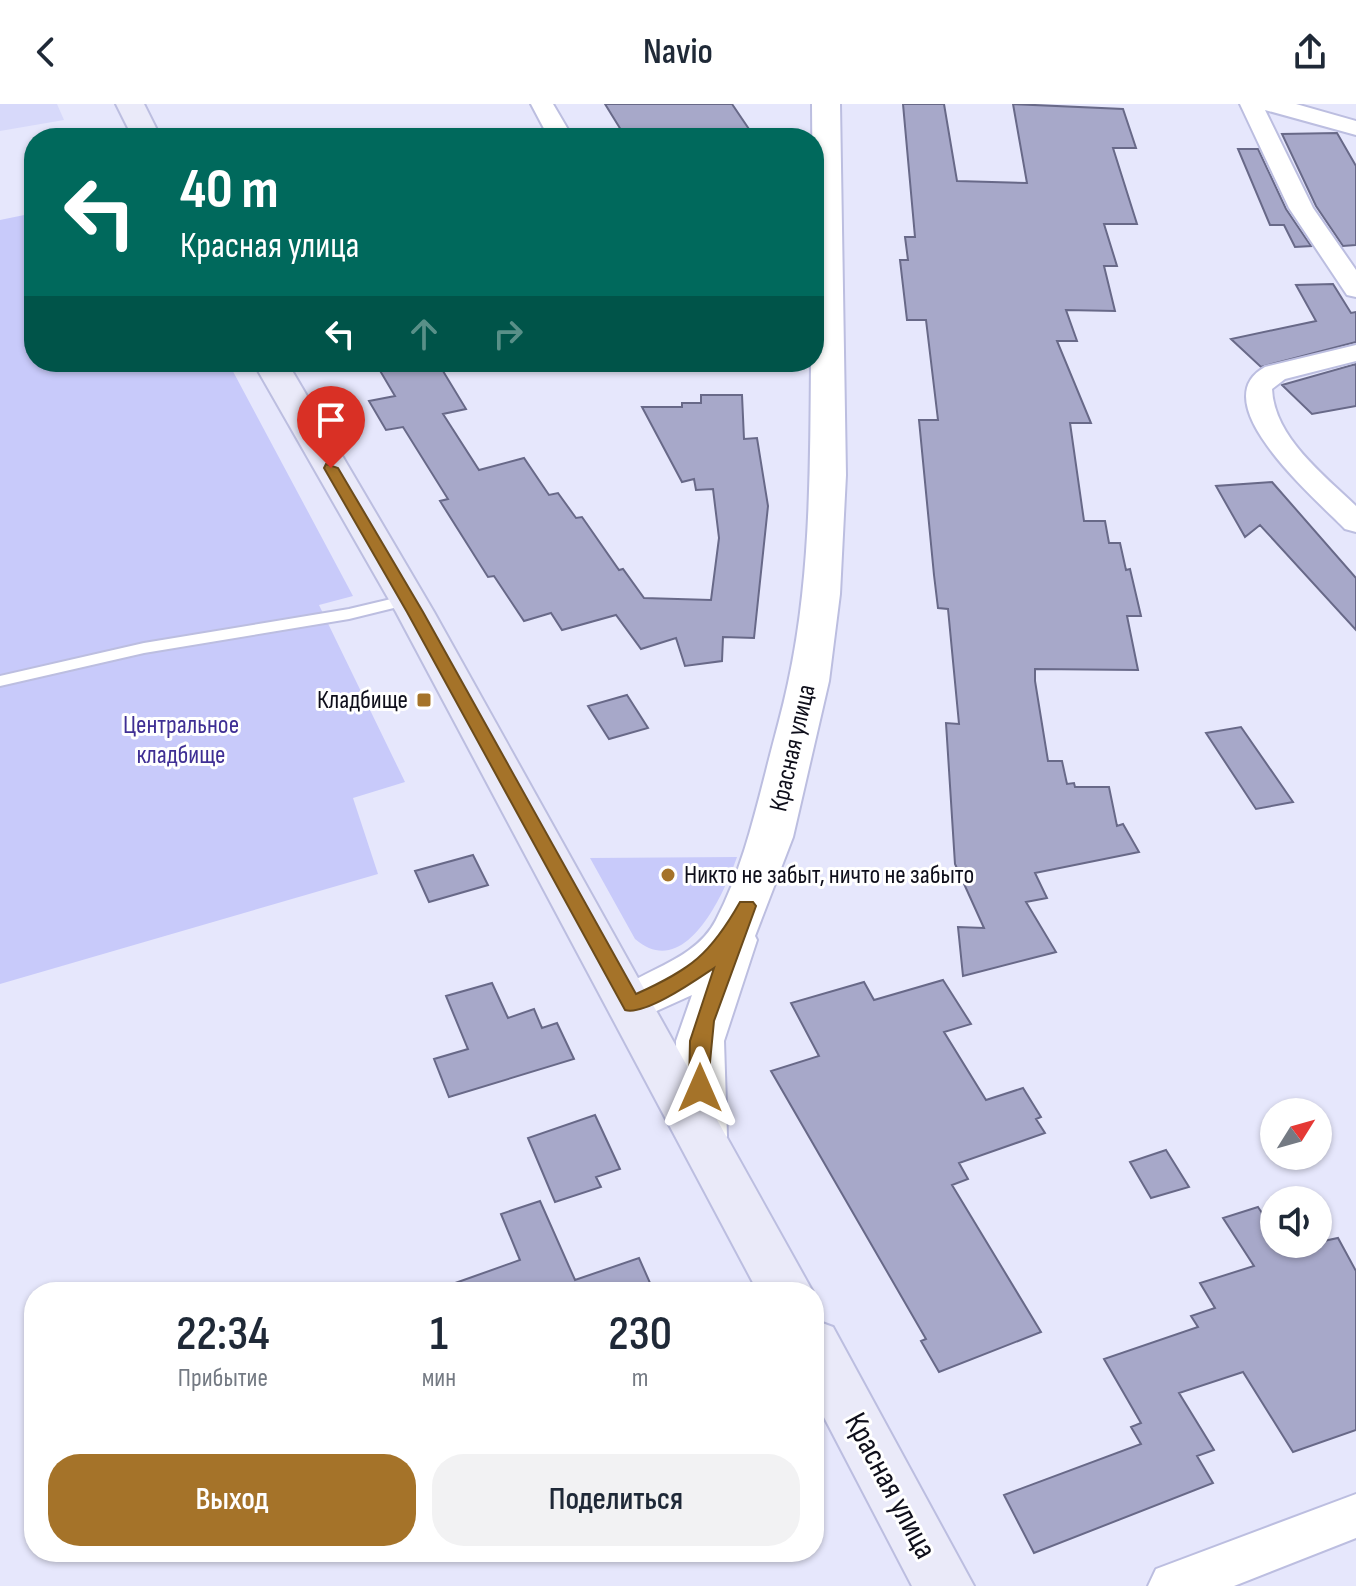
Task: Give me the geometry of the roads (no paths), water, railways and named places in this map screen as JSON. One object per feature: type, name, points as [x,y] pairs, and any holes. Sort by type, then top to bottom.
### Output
[{"type":"main road","points":[[130,104],[142,128]]},
{"type":"main road","points":[[276,372],[408,600],[632,1004],[781,1282]]},
{"type":"main road","name":"Красная улица","points":[[824,1363],[944,1586]]},
{"type":"street","points":[[542,104],[555,128]]},
{"type":"street","name":"Красная улица","points":[[632,1004],[679,983],[711,960],[734,932],[771,837],[809,681],[818,625],[828,475],[826,104]]},
{"type":"street","points":[[1251,104],[1301,208],[1356,289]]},
{"type":"street","points":[[1271,104],[1356,128]]},
{"type":"street","points":[[1356,353],[1275,373],[1259,385],[1257,397],[1264,418],[1289,453],[1356,523]]},
{"type":"street","points":[[702,1136],[700,1041],[746,906]]},
{"type":"street","points":[[1173,1586],[1356,1516]]},
{"type":"lane","points":[[0,681],[144,648],[349,614],[408,600]]},
{"type":"place","name":"Кладбище","points":[[424,700]]},
{"type":"place","name":"Никто не забыт, ничто не забыто","points":[[668,875]]},
{"type":"park label","name":"Центральное кладбище","points":[[181,740]]}]
